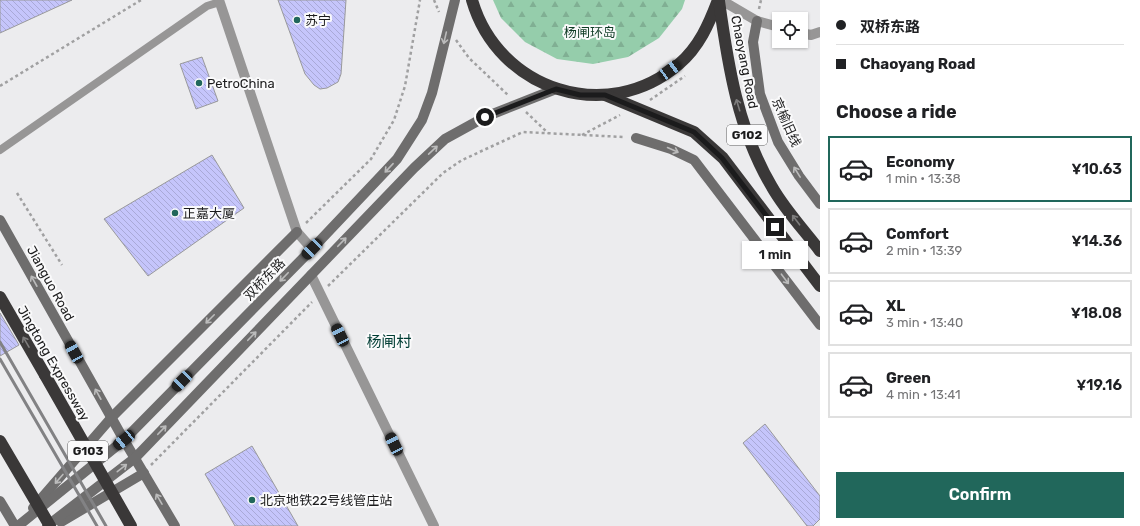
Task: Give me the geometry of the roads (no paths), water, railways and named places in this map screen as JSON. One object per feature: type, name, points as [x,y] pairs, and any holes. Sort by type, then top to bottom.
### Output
[{"type":"highway","name":"G102","points":[[472,0],[491,41],[521,72],[556,89],[580,95],[605,95],[694,132],[722,158],[820,286]]},
{"type":"highway","points":[[605,95],[642,87],[661,77],[679,64],[696,45],[709,24],[719,0]]},
{"type":"highway","name":"Chaoyang Road","points":[[719,0],[735,97],[748,138],[772,188],[820,250]]},
{"type":"highway","name":"Jingtong Expressway","points":[[0,297],[131,526]]},
{"type":"highway","points":[[0,441],[50,526]]},
{"type":"street","name":"双桥东路","points":[[17,526],[124,440],[312,249],[396,159],[422,120],[432,93],[455,0]]},
{"type":"street","points":[[719,0],[757,21],[772,25]]},
{"type":"street","points":[[219,1],[297,232],[312,249]]},
{"type":"street","name":"京榆旧线","points":[[757,21],[753,42],[760,94],[778,142],[799,176],[820,204]]},
{"type":"street","points":[[808,34],[820,32]]},
{"type":"street","points":[[47,526],[135,458],[414,168],[445,139],[485,117],[556,89]]},
{"type":"street","points":[[636,138],[671,149],[694,160],[820,325]]},
{"type":"street","name":"Jianguo Road","points":[[0,220],[124,440],[175,526]]},
{"type":"street","name":"双桥东路","points":[[17,526],[112,417],[297,232]]},
{"type":"street","points":[[311,275],[434,526]]},
{"type":"street","points":[[54,526],[144,473]]},
{"type":"street","points":[[0,501],[17,526]]},
{"type":"lane","points":[[0,150],[207,6],[219,1]]},
{"type":"railway","points":[[0,342],[106,526]]},
{"type":"railway","points":[[0,359],[97,526]]},
{"type":"place","name":"苏宁","points":[[297,20]]},
{"type":"place","name":"PetroChina","points":[[199,83]]},
{"type":"place","name":"正嘉大厦","points":[[175,213]]},
{"type":"place","name":"北京地铁22号线管庄站","points":[[252,500]]},
{"type":"district","name":"杨闸村","points":[[389,342]]},
{"type":"park label","name":"杨闸环岛","points":[[590,32]]}]
